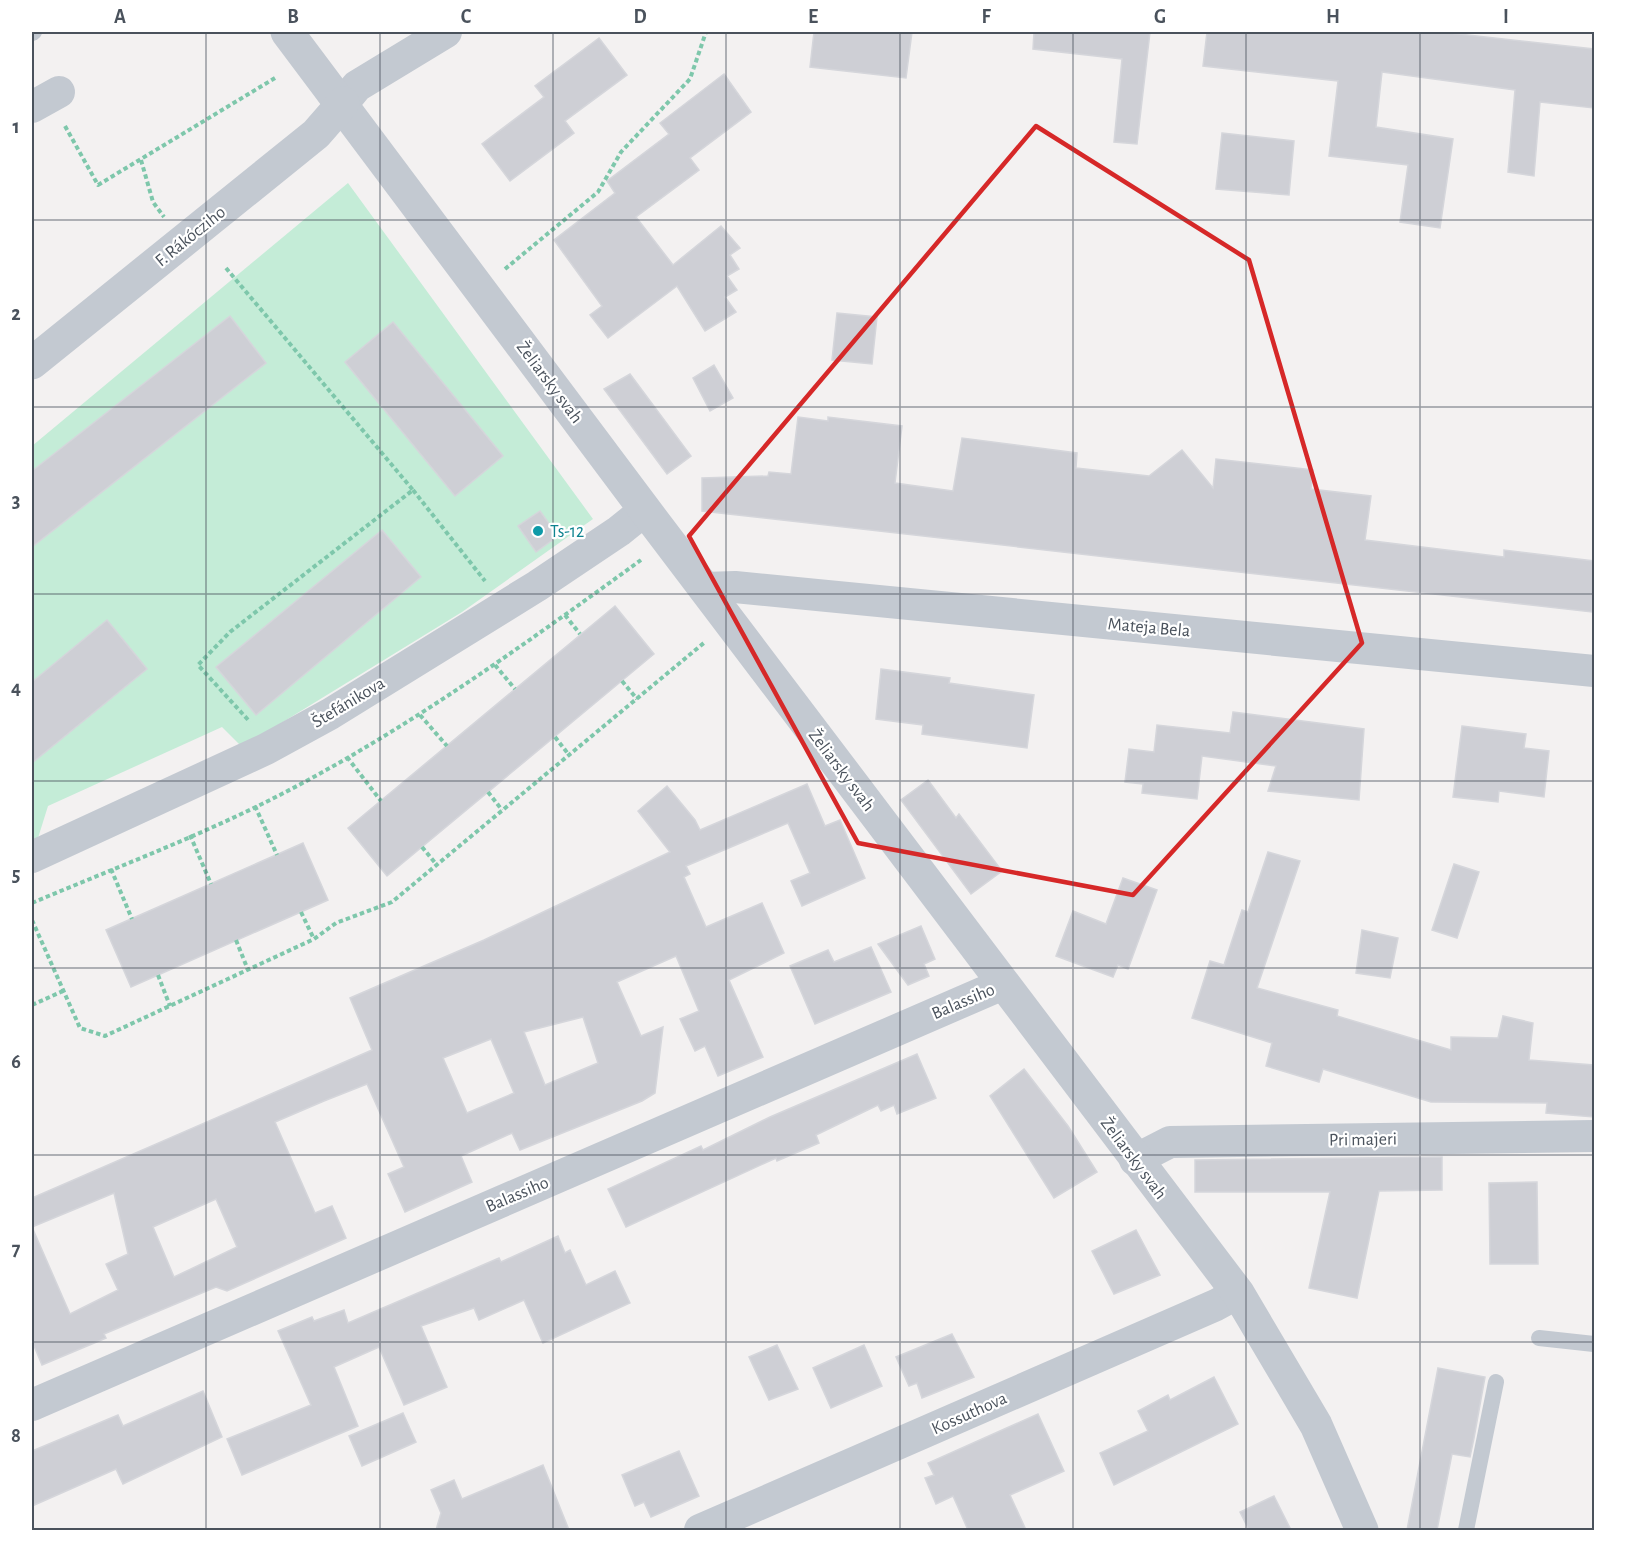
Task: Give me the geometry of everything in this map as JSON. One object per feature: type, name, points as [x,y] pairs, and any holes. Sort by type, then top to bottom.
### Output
[{"type":"street","name":"Želiarsky svah","points":[[287,32],[343,103],[645,510],[1135,1160],[1238,1293],[1316,1425],[1362,1530]]},
{"type":"street","points":[[343,103],[357,86],[446,32]]},
{"type":"street","name":"F. Rákócziho","points":[[32,363],[316,134],[343,103]]},
{"type":"street","points":[[32,107],[60,107]]},
{"type":"street","name":"Štefánikova","points":[[32,857],[266,749],[330,714],[537,586],[619,531],[645,510]]},
{"type":"street","name":"Mateja Bela","points":[[704,588],[735,587],[1594,671]]},
{"type":"street","name":"Balassiho","points":[[32,1405],[1003,984]]},
{"type":"street","name":"Pri majeri","points":[[1135,1160],[1170,1142],[1594,1136]]},
{"type":"street","name":"Kossuthova","points":[[700,1530],[1216,1305],[1238,1293]]},
{"type":"lane","points":[[1539,1338],[1594,1344]]},
{"type":"lane","points":[[1466,1530],[1496,1382]]},
{"type":"path","points":[[502,272],[598,192],[621,152],[690,79],[705,32]]},
{"type":"path","points":[[60,107],[98,185],[275,78]]},
{"type":"path","points":[[141,160],[153,202],[165,218]]},
{"type":"path","points":[[226,268],[413,489],[490,587]]},
{"type":"path","points":[[253,726],[198,665],[230,632],[413,489]]},
{"type":"path","points":[[32,903],[255,806],[347,757],[420,715],[495,665],[642,559]]},
{"type":"path","points":[[565,615],[580,634]]},
{"type":"path","points":[[32,920],[80,1028],[105,1036],[314,939],[336,923],[392,902],[706,641]]},
{"type":"path","points":[[495,665],[515,689]]},
{"type":"path","points":[[622,681],[637,699]]},
{"type":"path","points":[[420,715],[447,746]]},
{"type":"path","points":[[555,737],[569,755]]},
{"type":"path","points":[[347,757],[381,801]]},
{"type":"path","points":[[488,792],[502,810]]},
{"type":"path","points":[[255,806],[277,855]]},
{"type":"path","points":[[190,835],[211,884]]},
{"type":"path","points":[[422,847],[436,864]]},
{"type":"path","points":[[111,869],[132,919]]},
{"type":"path","points":[[301,912],[314,939]]},
{"type":"path","points":[[236,940],[248,970]]},
{"type":"path","points":[[158,975],[170,1006]]},
{"type":"path","points":[[32,1005],[63,991]]},
{"type":"highlighted area","points":[[1036,126],[1249,260],[1362,643],[1133,895],[858,843],[689,536]]},
{"type":"green space","points":[[348,183],[593,519],[462,612],[242,747],[222,727],[48,806],[38,838],[32,840],[32,446]]},
{"type":"building","points":[[814,32],[912,32],[906,78],[810,67]]},
{"type":"building","points":[[1034,32],[1150,32],[1137,144],[1114,142],[1122,59],[1033,49]]},
{"type":"building","points":[[1207,32],[1441,32],[1594,49],[1594,108],[1540,102],[1534,176],[1508,172],[1515,90],[1382,72],[1376,127],[1453,139],[1440,228],[1400,222],[1408,165],[1329,156],[1338,81],[1203,66]]},
{"type":"building","points":[[599,38],[627,75],[565,121],[574,133],[510,181],[482,144],[544,97],[535,86]]},
{"type":"building","points":[[724,74],[751,112],[690,158],[699,170],[636,217],[673,265],[721,226],[740,248],[730,255],[739,269],[727,276],[737,290],[725,297],[736,312],[705,331],[677,286],[608,338],[590,315],[602,306],[554,240],[615,193],[607,181],[669,134],[660,123]]},
{"type":"building","points":[[1222,133],[1294,141],[1289,195],[1216,189]]},
{"type":"building","points":[[837,313],[877,317],[872,364],[832,360]]},
{"type":"building","points":[[230,316],[266,363],[32,547],[32,471]]},
{"type":"building","points":[[393,322],[503,456],[455,496],[345,362]]},
{"type":"building","points":[[714,365],[733,398],[710,411],[693,378]]},
{"type":"building","points":[[630,374],[691,456],[667,474],[604,389]]},
{"type":"building","points":[[798,417],[828,421],[828,417],[902,426],[895,483],[953,491],[962,438],[1077,453],[1076,468],[1149,476],[1182,450],[1213,488],[1216,459],[1313,470],[1311,489],[1371,496],[1365,540],[1504,557],[1504,550],[1594,561],[1592,612],[702,511],[702,478],[768,476],[769,472],[791,474]]},
{"type":"building","name":"Ts-12","points":[[540,511],[558,536],[536,552],[518,526]]},
{"type":"building","points":[[382,530],[421,577],[256,715],[216,667]]},
{"type":"building","points":[[615,606],[654,654],[387,876],[348,828]]},
{"type":"building","points":[[107,620],[147,669],[32,763],[32,682]]},
{"type":"building","points":[[881,669],[950,678],[949,683],[1034,695],[1027,748],[922,734],[923,725],[876,719]]},
{"type":"building","points":[[1233,712],[1364,729],[1359,800],[1268,791],[1276,766],[1202,756],[1197,799],[1142,793],[1143,784],[1125,782],[1129,749],[1154,752],[1157,725],[1230,733]]},
{"type":"building","points":[[1462,726],[1526,734],[1524,748],[1549,751],[1544,797],[1499,791],[1498,802],[1453,797]]},
{"type":"building","points":[[928,780],[956,818],[959,814],[1002,871],[971,894],[901,800]]},
{"type":"building","points":[[807,784],[825,826],[840,820],[865,878],[802,906],[791,881],[810,873],[788,823],[686,866],[690,874],[684,877],[706,927],[762,903],[784,953],[729,980],[763,1057],[718,1076],[705,1046],[695,1051],[680,1019],[699,1011],[676,956],[617,982],[641,1036],[663,1027],[655,1093],[642,1101],[520,1150],[512,1133],[461,1156],[472,1182],[405,1212],[388,1174],[404,1167],[367,1084],[324,1101],[275,1122],[315,1213],[332,1206],[346,1238],[227,1291],[216,1287],[104,1334],[106,1338],[42,1365],[32,1341],[32,1227],[32,1198],[372,1050],[350,998],[484,940],[670,852],[638,811],[667,786],[695,820],[700,830]],"holes":[[[583,1017],[598,1063],[545,1085],[524,1032]],[[491,1039],[514,1093],[467,1113],[443,1058]],[[114,1193],[128,1254],[106,1264],[118,1290],[70,1314],[32,1227]],[[216,1199],[237,1247],[174,1277],[153,1227]]]},
{"type":"building","points":[[303,843],[328,900],[131,987],[106,930]]},
{"type":"building","points":[[1268,852],[1300,861],[1257,988],[1338,1010],[1337,1016],[1451,1050],[1451,1037],[1498,1038],[1503,1016],[1533,1023],[1529,1060],[1594,1065],[1594,1117],[1546,1113],[1547,1103],[1431,1102],[1323,1069],[1319,1082],[1266,1066],[1272,1043],[1192,1018],[1210,961],[1224,965],[1242,910],[1248,912]]},
{"type":"building","points":[[1454,864],[1479,872],[1457,938],[1432,930]]},
{"type":"building","points":[[1123,878],[1157,890],[1128,969],[1118,965],[1113,977],[1056,956],[1073,911],[1106,924]]},
{"type":"building","points":[[921,926],[935,959],[924,964],[929,976],[908,985],[878,944]]},
{"type":"building","points":[[1362,930],[1398,938],[1390,978],[1356,973]]},
{"type":"building","points":[[871,947],[891,992],[815,1024],[790,966],[828,950],[834,962]]},
{"type":"building","points":[[917,1054],[936,1098],[897,1114],[894,1105],[881,1111],[878,1105],[816,1135],[819,1143],[777,1161],[776,1158],[626,1227],[608,1189],[701,1146],[703,1150],[770,1117]]},
{"type":"building","points":[[1024,1069],[1068,1126],[1097,1172],[1054,1198],[990,1096]]},
{"type":"building","points":[[1442,1157],[1442,1190],[1379,1191],[1357,1298],[1309,1288],[1330,1192],[1195,1192],[1195,1160]]},
{"type":"building","points":[[1537,1182],[1538,1264],[1490,1264],[1489,1183]]},
{"type":"building","points":[[1136,1230],[1160,1275],[1114,1294],[1092,1251]]},
{"type":"building","points":[[558,1236],[565,1253],[570,1250],[586,1285],[615,1271],[630,1303],[543,1343],[524,1300],[479,1320],[474,1308],[421,1326],[447,1387],[404,1405],[379,1347],[334,1367],[358,1426],[242,1475],[227,1439],[311,1405],[278,1331],[312,1317],[314,1321],[344,1310],[348,1323],[499,1258],[501,1262]]},
{"type":"building","points":[[952,1334],[974,1377],[922,1398],[917,1383],[909,1386],[896,1357]]},
{"type":"building","points":[[777,1345],[798,1389],[769,1400],[749,1357]]},
{"type":"building","points":[[864,1345],[882,1386],[831,1408],[813,1368]]},
{"type":"building","points":[[1438,1368],[1485,1377],[1474,1438],[1470,1457],[1452,1454],[1437,1530],[1407,1530]]},
{"type":"building","points":[[1214,1377],[1238,1424],[1114,1485],[1100,1453],[1148,1431],[1138,1411],[1168,1395],[1170,1400]]},
{"type":"building","points":[[203,1391],[222,1437],[123,1484],[116,1469],[32,1506],[32,1451],[118,1415],[123,1426]]},
{"type":"building","points":[[403,1413],[416,1442],[362,1466],[349,1436]]},
{"type":"building","points":[[1038,1414],[1064,1471],[1010,1495],[1026,1530],[968,1530],[953,1496],[936,1504],[925,1478],[934,1475],[928,1463]]},
{"type":"building","points":[[679,1451],[699,1496],[651,1517],[644,1502],[635,1506],[622,1475]]},
{"type":"building","points":[[543,1465],[569,1530],[436,1530],[441,1513],[431,1490],[454,1480],[462,1499]]},
{"type":"building","points":[[1274,1496],[1291,1530],[1249,1530],[1240,1512]]},
{"type":"place","name":"Ts-12","points":[[538,531]]}]
